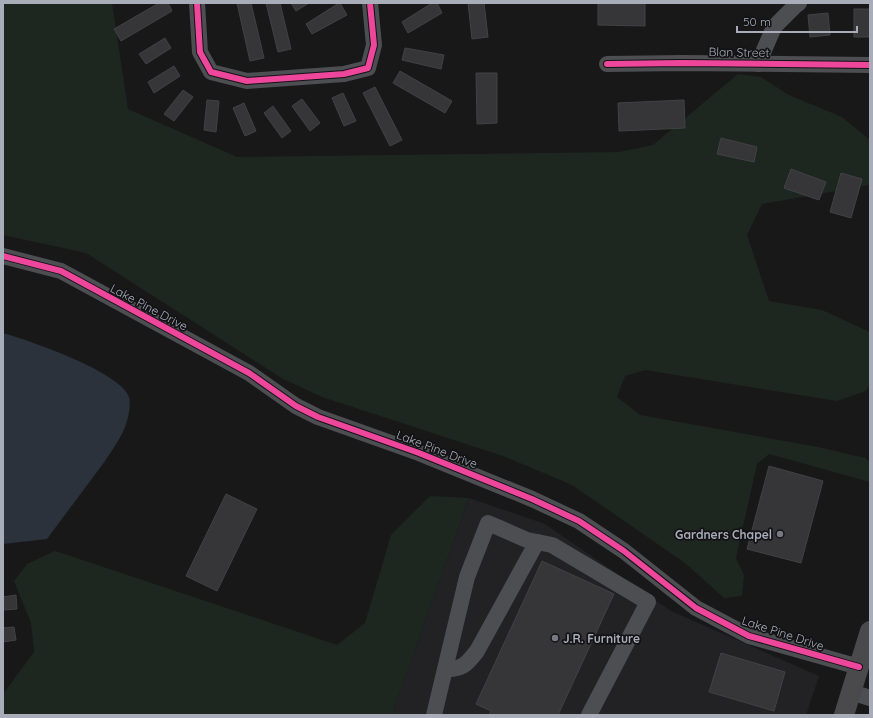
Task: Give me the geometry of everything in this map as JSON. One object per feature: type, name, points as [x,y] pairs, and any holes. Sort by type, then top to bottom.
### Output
[{"type":"main road","points":[[844,715],[870,631]]},
{"type":"street","points":[[197,3],[200,52],[211,72],[247,81],[344,74],[368,68],[374,45],[370,3]]},
{"type":"street","points":[[758,64],[774,27],[799,3]]},
{"type":"street","name":"Blan Street","points":[[607,64],[870,65]]},
{"type":"street","name":"Lake Pine Drive","points":[[3,256],[61,271],[249,373],[296,406],[318,418],[419,453],[532,499],[579,520],[624,552],[696,608],[749,636],[859,667]]},
{"type":"street","points":[[434,715],[467,577],[488,523],[527,540],[552,546],[648,602],[589,715]]},
{"type":"street","points":[[445,669],[457,670],[469,661],[477,651],[537,542]]},
{"type":"street","points":[[851,692],[870,698]]},
{"type":"shaded area","points":[[3,3],[112,3],[128,109],[237,157],[619,152],[653,145],[738,74],[761,77],[789,95],[842,117],[870,140],[870,185],[762,204],[747,235],[769,301],[822,310],[870,332],[870,384],[866,391],[837,401],[645,370],[625,376],[617,397],[640,415],[818,447],[865,458],[870,462],[870,482],[769,454],[757,464],[736,558],[744,575],[742,596],[724,598],[685,563],[572,485],[503,456],[322,397],[283,379],[86,253],[3,235]]},
{"type":"shaded area","points":[[3,333],[32,342],[72,358],[109,377],[122,387],[129,397],[130,403],[127,421],[117,443],[47,539],[3,544]]},
{"type":"shaded area","points":[[430,496],[469,498],[392,715],[3,715],[3,694],[34,652],[31,623],[14,581],[27,564],[55,551],[337,645],[365,623],[391,535]]},
{"type":"shaded area","points":[[469,498],[545,524],[671,611],[819,676],[806,715],[392,715]]},
{"type":"building","points":[[159,3],[168,3],[172,11],[121,41],[114,29]]},
{"type":"building","points":[[237,3],[251,3],[264,58],[250,61]]},
{"type":"building","points":[[266,3],[280,3],[291,49],[278,52]]},
{"type":"building","points":[[291,3],[309,3],[296,11]]},
{"type":"building","points":[[339,3],[347,15],[312,34],[306,24]]},
{"type":"building","points":[[432,3],[437,3],[442,13],[408,33],[402,22]]},
{"type":"building","points":[[468,3],[484,3],[488,37],[472,39]]},
{"type":"building","points":[[598,3],[645,3],[645,26],[598,25]]},
{"type":"building","points":[[854,9],[870,9],[870,37],[854,37]]},
{"type":"building","points":[[828,13],[830,35],[810,37],[808,15]]},
{"type":"building","points":[[165,38],[171,48],[146,64],[139,54]]},
{"type":"building","points":[[405,48],[444,55],[441,69],[402,60]]},
{"type":"building","points":[[174,66],[180,76],[154,93],[148,82]]},
{"type":"building","points":[[400,71],[452,101],[445,113],[393,83]]},
{"type":"building","points":[[476,73],[497,73],[497,123],[477,124]]},
{"type":"building","points":[[375,87],[402,140],[390,146],[363,93]]},
{"type":"building","points":[[183,90],[193,97],[174,121],[164,114]]},
{"type":"building","points":[[343,93],[356,121],[344,126],[332,98]]},
{"type":"building","points":[[302,99],[320,123],[310,131],[292,106]]},
{"type":"building","points":[[207,100],[219,101],[216,132],[204,130]]},
{"type":"building","points":[[684,100],[685,128],[619,131],[618,103]]},
{"type":"building","points":[[244,103],[256,131],[245,136],[233,108]]},
{"type":"building","points":[[273,106],[291,131],[282,138],[264,113]]},
{"type":"building","points":[[721,138],[757,147],[754,162],[717,154]]},
{"type":"building","points":[[791,169],[826,182],[819,200],[784,188]]},
{"type":"building","points":[[841,173],[862,179],[851,218],[830,212]]},
{"type":"building","points":[[769,466],[823,481],[801,563],[747,549]]},
{"type":"building","points":[[226,494],[257,509],[217,591],[186,576]]},
{"type":"building","points":[[542,561],[614,594],[558,715],[489,715],[491,711],[476,704]]},
{"type":"building","points":[[16,595],[17,609],[3,610],[3,597]]},
{"type":"building","points":[[14,627],[16,640],[3,642],[3,628]]},
{"type":"building","points":[[721,653],[785,672],[774,711],[709,692]]},
{"type":"cycle path","points":[[197,3],[200,52],[211,72],[247,81],[344,74],[368,68],[374,45],[370,3]]},
{"type":"cycle path","points":[[607,64],[682,63],[870,65]]},
{"type":"cycle path","points":[[3,256],[61,271],[249,373],[296,406],[318,417],[419,453],[532,499],[579,521],[624,551],[696,608],[749,636],[859,667]]},
{"type":"place","name":"Gardners Chapel","points":[[780,534]]},
{"type":"place","name":"J.R. Furniture","points":[[555,638]]}]
